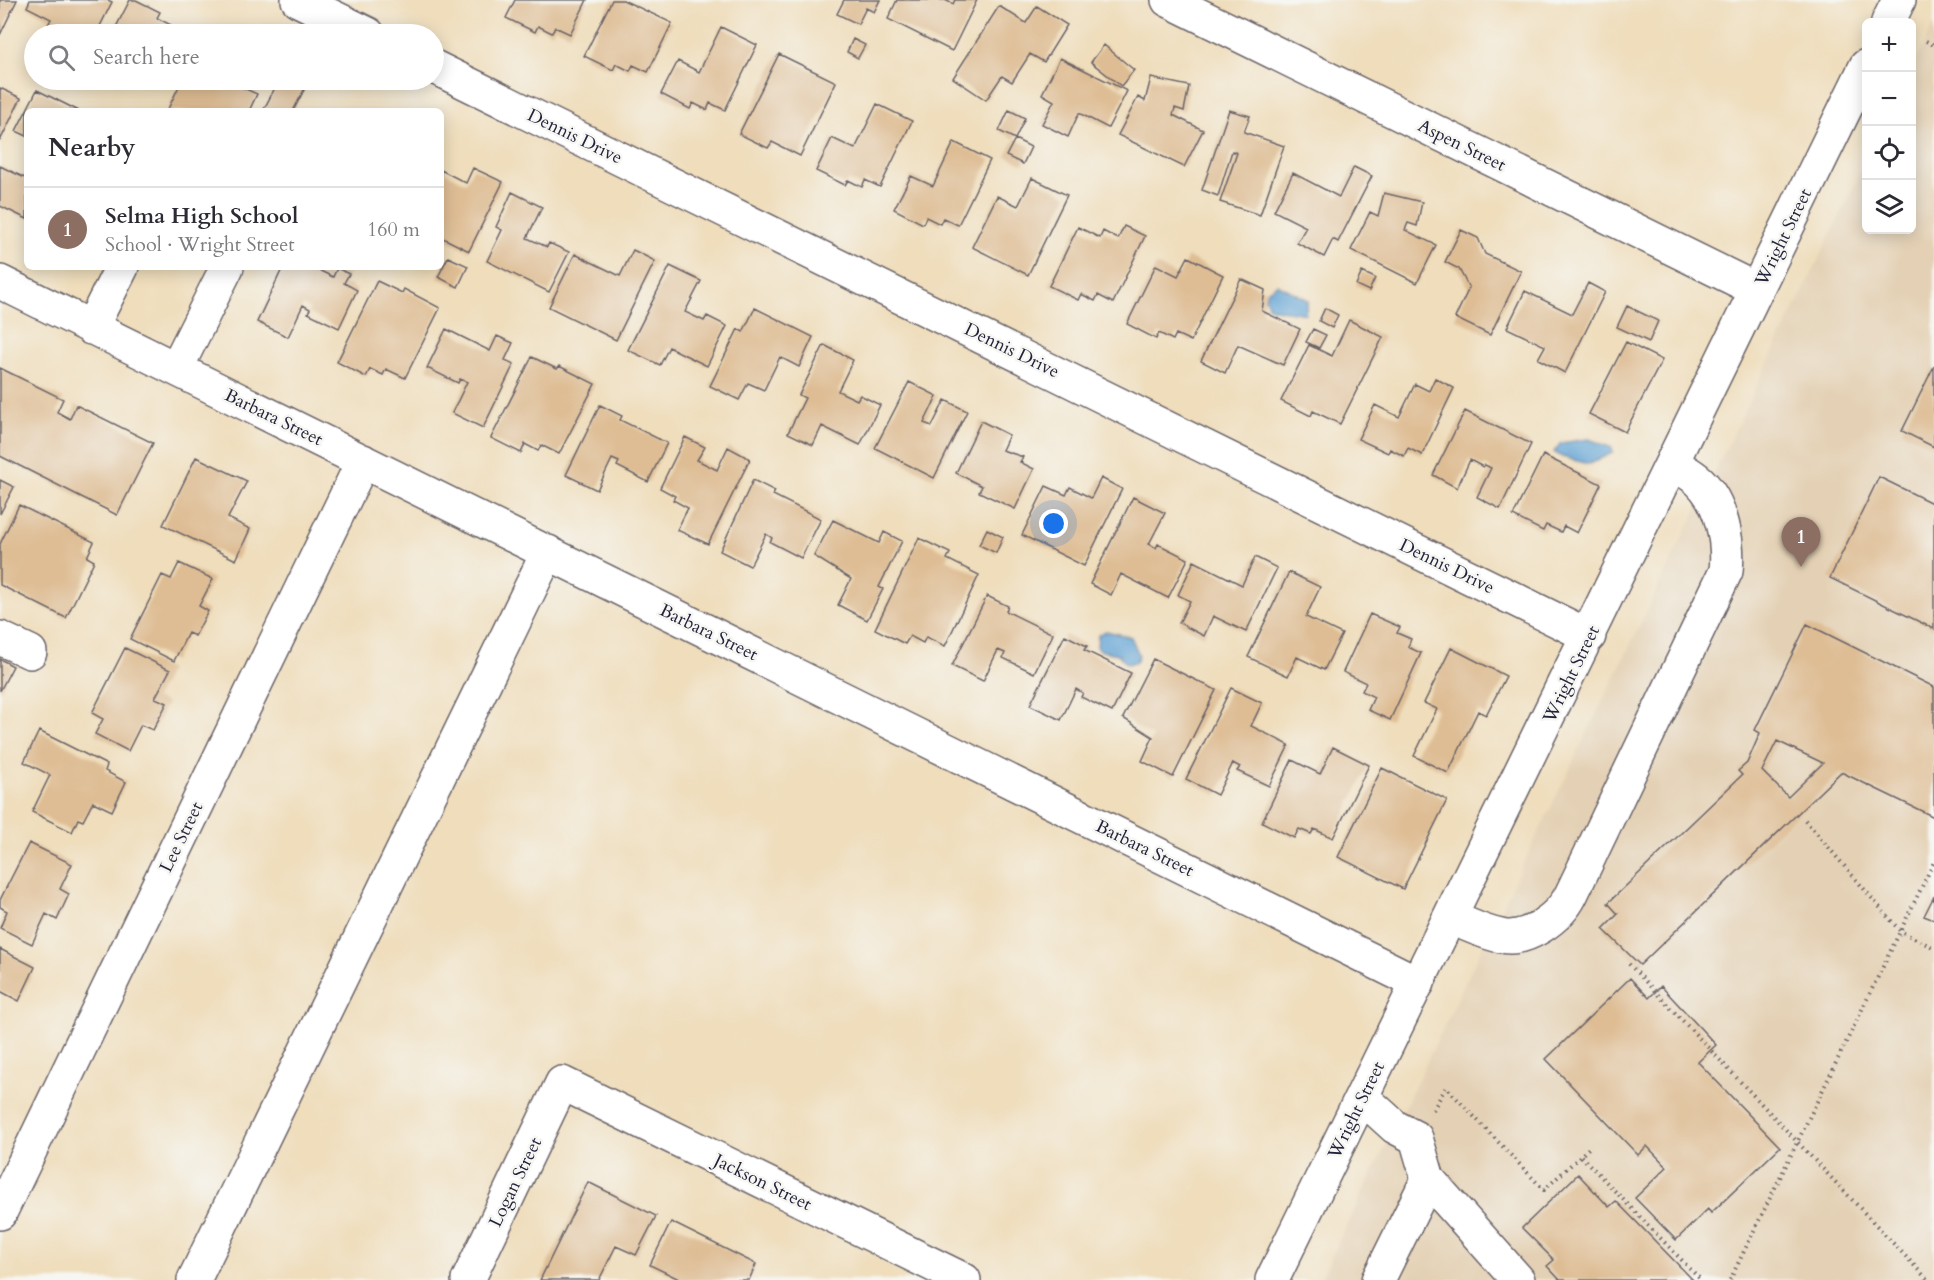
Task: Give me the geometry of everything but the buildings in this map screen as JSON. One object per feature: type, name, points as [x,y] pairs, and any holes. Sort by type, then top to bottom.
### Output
[{"type":"street","points":[[298,0],[347,24]]},
{"type":"street","name":"Aspen Street","points":[[1168,0],[1757,290]]},
{"type":"street","points":[[1890,18],[1899,0]]},
{"type":"street","name":"Dennis Drive","points":[[444,72],[1589,636]]},
{"type":"street","name":"Wright Street","points":[[1272,1280],[1863,72]]},
{"type":"street","points":[[91,328],[120,270]]},
{"type":"street","points":[[176,369],[226,270]]},
{"type":"street","name":"Barbara Street","points":[[1,285],[363,460],[1419,983]]},
{"type":"street","name":"Lee Street","points":[[0,1214],[363,460]]},
{"type":"street","points":[[1451,918],[1501,936],[1511,937],[1544,924],[1568,902],[1725,571],[1727,549],[1713,500],[1699,480],[1672,463]]},
{"type":"street","points":[[194,1280],[548,552]]},
{"type":"street","points":[[0,638],[30,652]]},
{"type":"street","name":"Logan Street","points":[[468,1280],[562,1083]]},
{"type":"street","name":"Jackson Street","points":[[562,1083],[964,1280]]},
{"type":"street","points":[[1362,1097],[1395,1127],[1416,1138],[1428,1179],[1500,1272]]},
{"type":"street","points":[[1378,1280],[1428,1179]]},
{"type":"path","points":[[1926,41],[1934,45]]},
{"type":"path","points":[[1805,820],[1900,931],[1934,948]]},
{"type":"path","points":[[1730,1280],[1934,862]]},
{"type":"path","points":[[1629,964],[1928,1280]]},
{"type":"path","points":[[1446,1087],[1544,1190],[1591,1146]]},
{"type":"path","points":[[1581,1156],[1701,1280]]},
{"type":"shaded area","points":[[1934,23],[1934,1280],[1320,1280],[1862,170],[1862,234],[1916,234],[1916,61]]},
{"type":"water","points":[[1277,284],[1308,300],[1305,313],[1269,307],[1265,298],[1267,291]]},
{"type":"water","points":[[1589,439],[1612,448],[1612,453],[1589,464],[1562,457],[1554,452],[1561,443]]},
{"type":"water","points":[[1106,631],[1131,637],[1139,655],[1136,662],[1127,664],[1118,654],[1102,651],[1097,647],[1098,635]]},
{"type":"place","name":"Selma High School","points":[[1801,567]]}]
